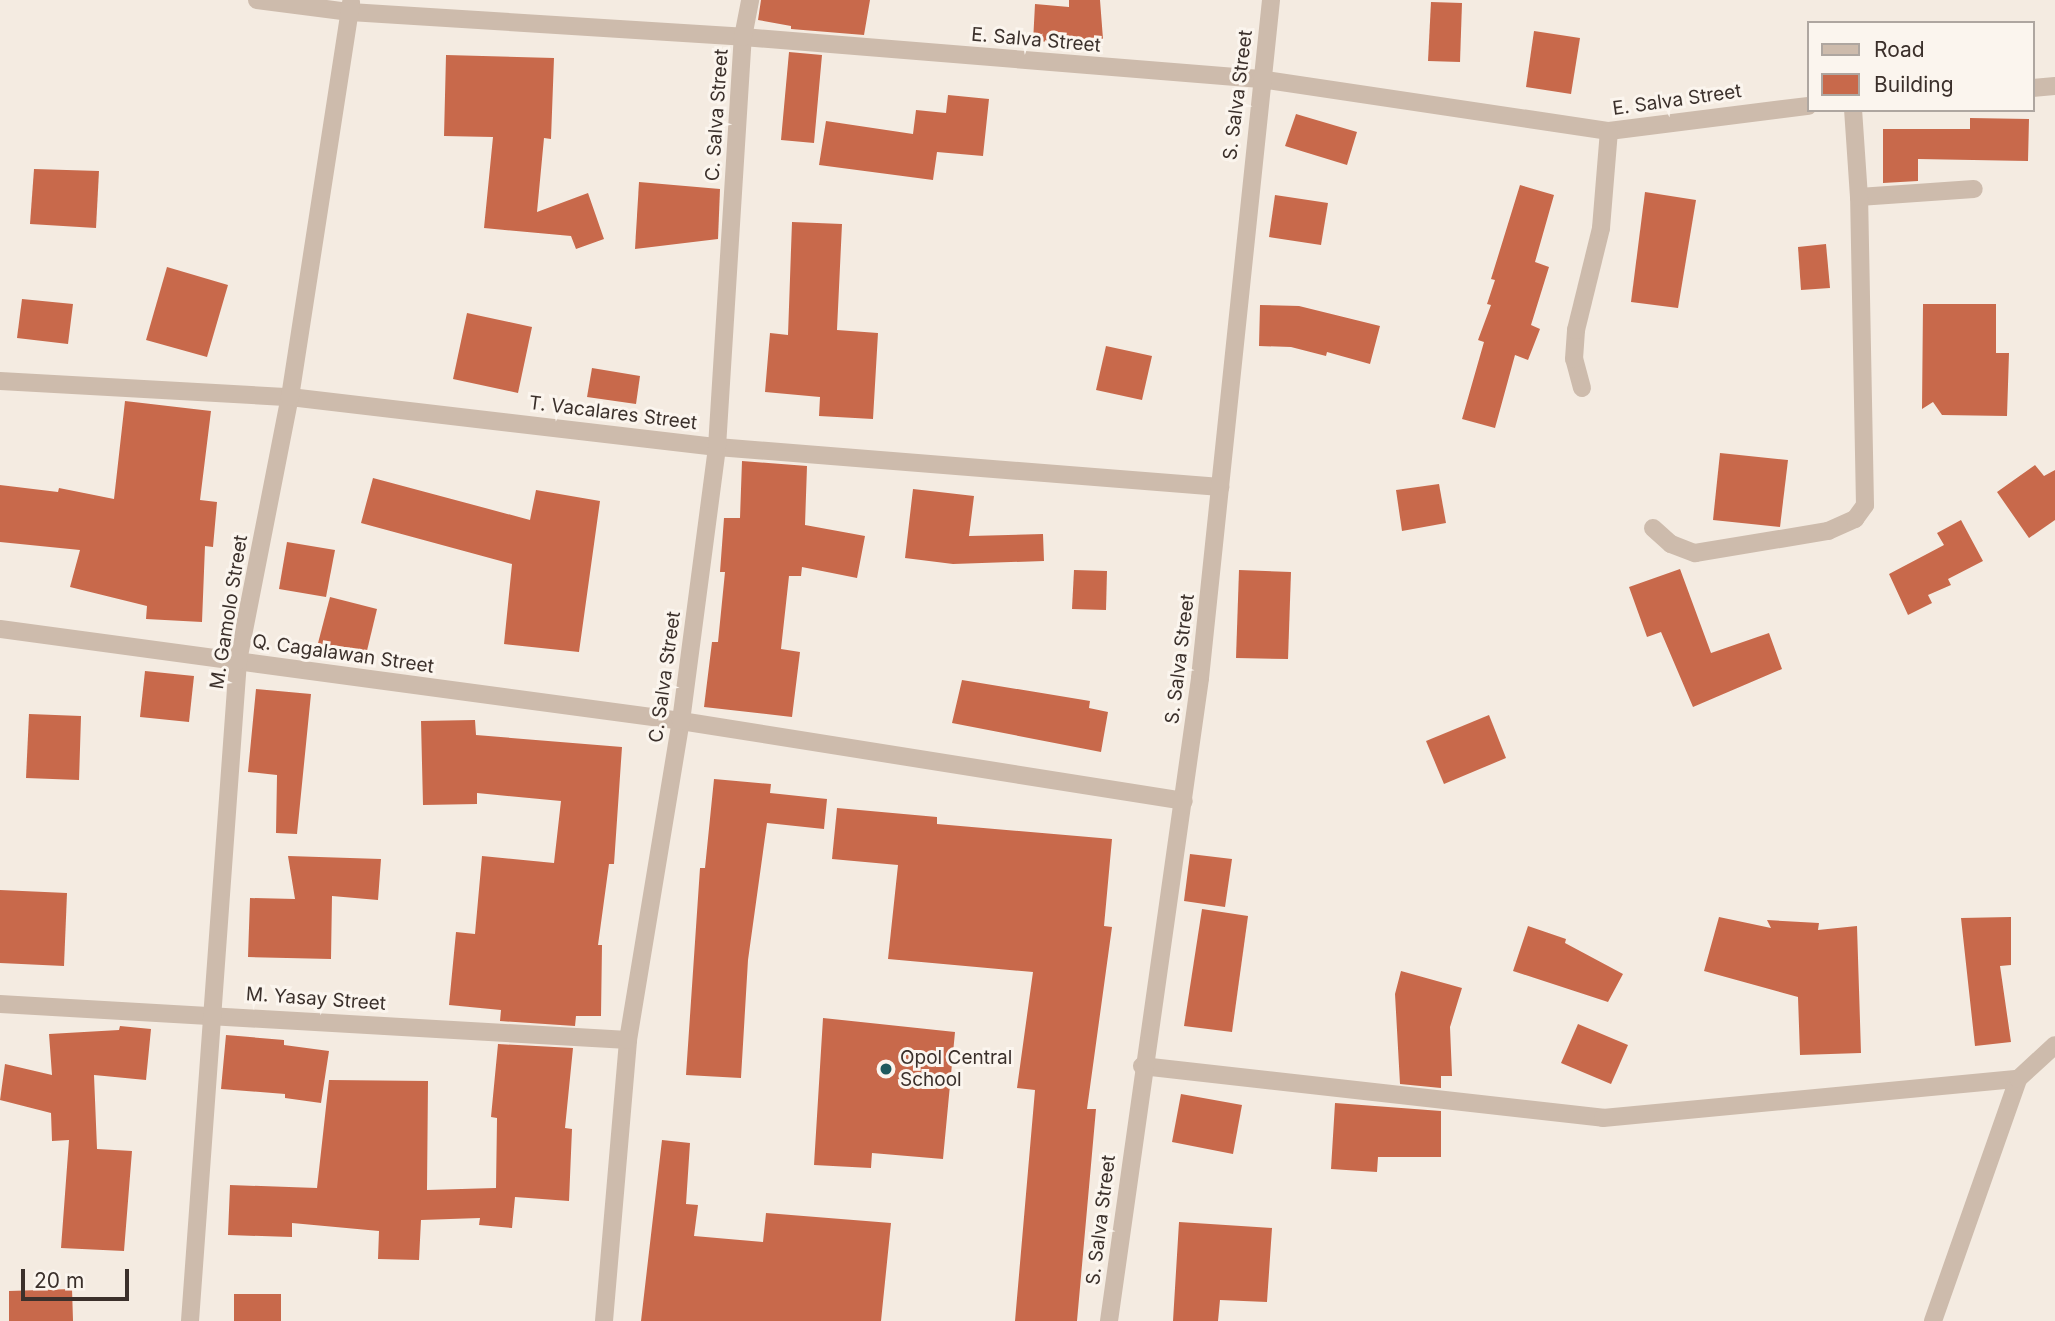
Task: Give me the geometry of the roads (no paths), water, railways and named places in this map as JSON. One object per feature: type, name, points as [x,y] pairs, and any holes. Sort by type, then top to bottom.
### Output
[{"type":"street","name":"E. Salva Street","points":[[257,0],[1260,79],[1609,131],[1806,106]]},
{"type":"street","name":"C. Salva Street","points":[[604,1321],[628,1040],[681,721],[717,447],[743,37],[750,0]]},
{"type":"street","name":"S. Salva Street","points":[[1109,1321],[1142,1066],[1184,802],[1220,487],[1260,79],[1271,0]]},
{"type":"street","name":"M. Gamolo Street","points":[[190,1321],[239,661],[290,397],[351,6]]},
{"type":"street","points":[[2034,88],[2055,86]]},
{"type":"street","points":[[1653,527],[1671,544],[1695,553],[1828,531],[1855,519],[1865,505],[1859,197],[1853,112]]},
{"type":"street","points":[[1582,388],[1574,359],[1576,330],[1601,228],[1609,131]]},
{"type":"street","points":[[1859,197],[1974,189]]},
{"type":"street","name":"T. Vacalares Street","points":[[0,381],[290,397],[717,447],[1220,487]]},
{"type":"street","name":"Q. Cagalawan Street","points":[[0,628],[681,721],[1184,802]]},
{"type":"street","name":"M. Yasay Street","points":[[0,1004],[213,1014],[628,1040]]},
{"type":"street","points":[[1933,1321],[2018,1079],[2055,1045]]},
{"type":"street","points":[[1142,1066],[1602,1118],[2018,1079]]},
{"type":"place","name":"Opol Central School","points":[[886,1069]]}]
